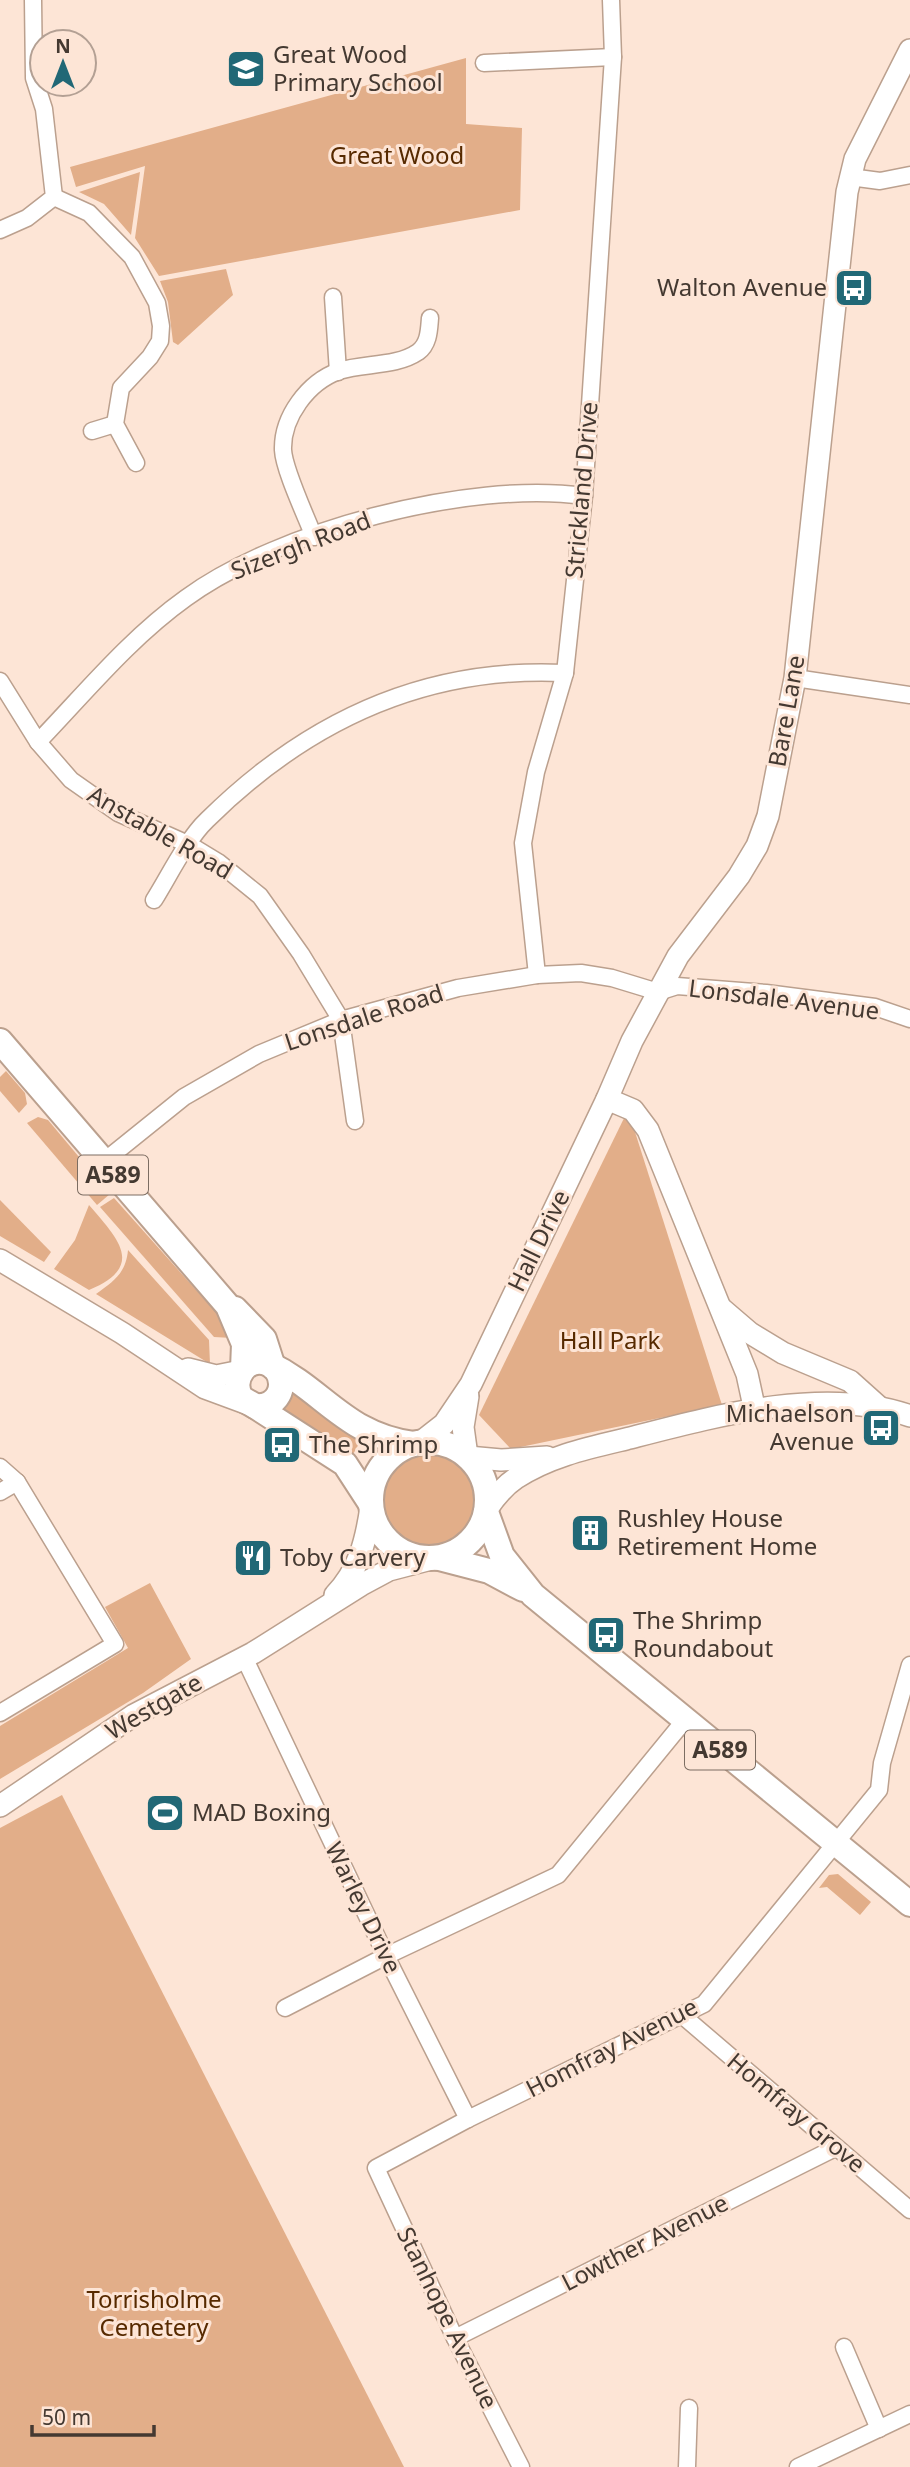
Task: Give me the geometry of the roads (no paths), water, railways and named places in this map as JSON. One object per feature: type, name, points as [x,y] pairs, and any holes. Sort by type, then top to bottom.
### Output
[{"type":"main road","name":"Bare Lane","points":[[607,1099],[632,1041],[678,956],[739,876],[757,846],[768,816],[794,678],[835,287],[850,177],[855,159],[910,50]]},
{"type":"main road","name":"A589","points":[[0,1041],[102,1163],[228,1306],[244,1344],[242,1370],[237,1382],[238,1393],[345,1464],[371,1505],[384,1537],[398,1549],[415,1557],[437,1558],[489,1571],[533,1595],[910,1904]]},
{"type":"main road","points":[[607,1099],[633,1110],[642,1119],[747,1374],[755,1410]]},
{"type":"main road","name":"Hall Drive","points":[[417,1443],[444,1424],[471,1384],[607,1099]]},
{"type":"main road","points":[[0,1260],[173,1364],[214,1392],[253,1405]]},
{"type":"main road","name":"A589","points":[[228,1306],[239,1311],[264,1339],[274,1368],[281,1379],[279,1395],[271,1403],[253,1405]]},
{"type":"main road","points":[[720,1308],[750,1333],[783,1353],[850,1381],[879,1407]]},
{"type":"main road","points":[[173,1364],[216,1376],[242,1370],[257,1362],[298,1380],[343,1418],[371,1434],[417,1443],[441,1443],[468,1456],[519,1460],[570,1453],[677,1425],[755,1410],[826,1404],[879,1407],[910,1416]]},
{"type":"main road","name":"Hall Drive","points":[[468,1456],[463,1427],[471,1384]]},
{"type":"main road","points":[[371,1505],[372,1488],[378,1471],[399,1450],[417,1443]]},
{"type":"main road","points":[[437,1558],[468,1544],[479,1531],[487,1511],[517,1478],[570,1453]]},
{"type":"main road","name":"A589","points":[[468,1456],[484,1479],[487,1511],[502,1556],[533,1595]]},
{"type":"main road","name":"Westgate","points":[[314,1617],[341,1589],[355,1568],[368,1535],[371,1505]]},
{"type":"main road","name":"Westgate","points":[[0,1806],[134,1715],[244,1657],[389,1570],[437,1558]]},
{"type":"street","points":[[33,0],[34,78],[44,109],[54,197]]},
{"type":"street","name":"Strickland Drive","points":[[537,975],[523,842],[536,772],[565,673],[584,496],[613,57],[611,0]]},
{"type":"street","points":[[484,63],[613,57]]},
{"type":"street","points":[[850,177],[880,181],[910,175]]},
{"type":"street","points":[[0,230],[27,218],[54,197]]},
{"type":"street","points":[[54,197],[89,213],[132,257],[157,303],[161,326],[160,341],[150,357],[121,388],[115,424],[136,463]]},
{"type":"street","points":[[333,297],[338,372]]},
{"type":"street","points":[[314,537],[283,453],[285,428],[293,410],[310,390],[338,372],[398,360],[418,352],[427,342],[430,318]]},
{"type":"street","points":[[92,430],[115,424]]},
{"type":"street","name":"Sizergh Road","points":[[38,743],[139,637],[186,598],[236,567],[314,537],[429,504],[487,495],[557,492],[584,496]]},
{"type":"street","points":[[154,900],[205,822],[278,759],[345,717],[433,684],[530,671],[565,673]]},
{"type":"street","points":[[794,678],[910,695]]},
{"type":"street","name":"Anstable Road","points":[[0,681],[38,743],[71,780],[118,813],[190,845],[218,862],[260,896],[301,954],[341,1020]]},
{"type":"street","name":"Lonsdale Road","points":[[102,1163],[184,1097],[258,1054],[341,1020],[457,988],[537,975],[581,973],[602,976],[658,992]]},
{"type":"street","name":"Lonsdale Avenue","points":[[658,992],[677,986],[766,993],[875,1007],[910,1019]]},
{"type":"street","points":[[341,1020],[355,1121]]},
{"type":"street","points":[[0,1467],[7,1470],[17,1482],[115,1644],[0,1713]]},
{"type":"street","points":[[0,1492],[17,1482]]},
{"type":"street","name":"Warley Drive","points":[[244,1657],[386,1955],[468,2119]]},
{"type":"street","name":"Homfray Avenue","points":[[376,2168],[468,2119],[704,2004],[879,1790],[882,1763],[910,1665]]},
{"type":"street","points":[[285,2008],[386,1955],[558,1875],[684,1721]]},
{"type":"street","name":"Homfray Grove","points":[[683,2016],[910,2210]]},
{"type":"street","name":"Lowther Avenue","points":[[455,2338],[835,2148]]},
{"type":"street","name":"Stanhope Avenue","points":[[376,2168],[455,2338],[521,2467]]},
{"type":"street","points":[[844,2347],[879,2429]]},
{"type":"street","points":[[687,2467],[689,2408]]},
{"type":"street","points":[[798,2467],[910,2414]]},
{"type":"place","name":"Great Wood Primary School","points":[[246,69]]},
{"type":"place","name":"Walton Avenue","points":[[854,288]]},
{"type":"place","name":"Michaelson Avenue","points":[[881,1428]]},
{"type":"place","name":"The Shrimp","points":[[282,1445]]},
{"type":"place","name":"Rushley House Retirement Home","points":[[590,1533]]},
{"type":"place","name":"Toby Carvery","points":[[253,1558]]},
{"type":"place","name":"The Shrimp Roundabout","points":[[606,1635]]},
{"type":"place","name":"MAD Boxing","points":[[165,1813]]},
{"type":"park label","name":"Great Wood","points":[[397,156]]},
{"type":"park label","name":"Hall Park","points":[[610,1341]]},
{"type":"park label","name":"Torrisholme Cemetery","points":[[154,2314]]}]
